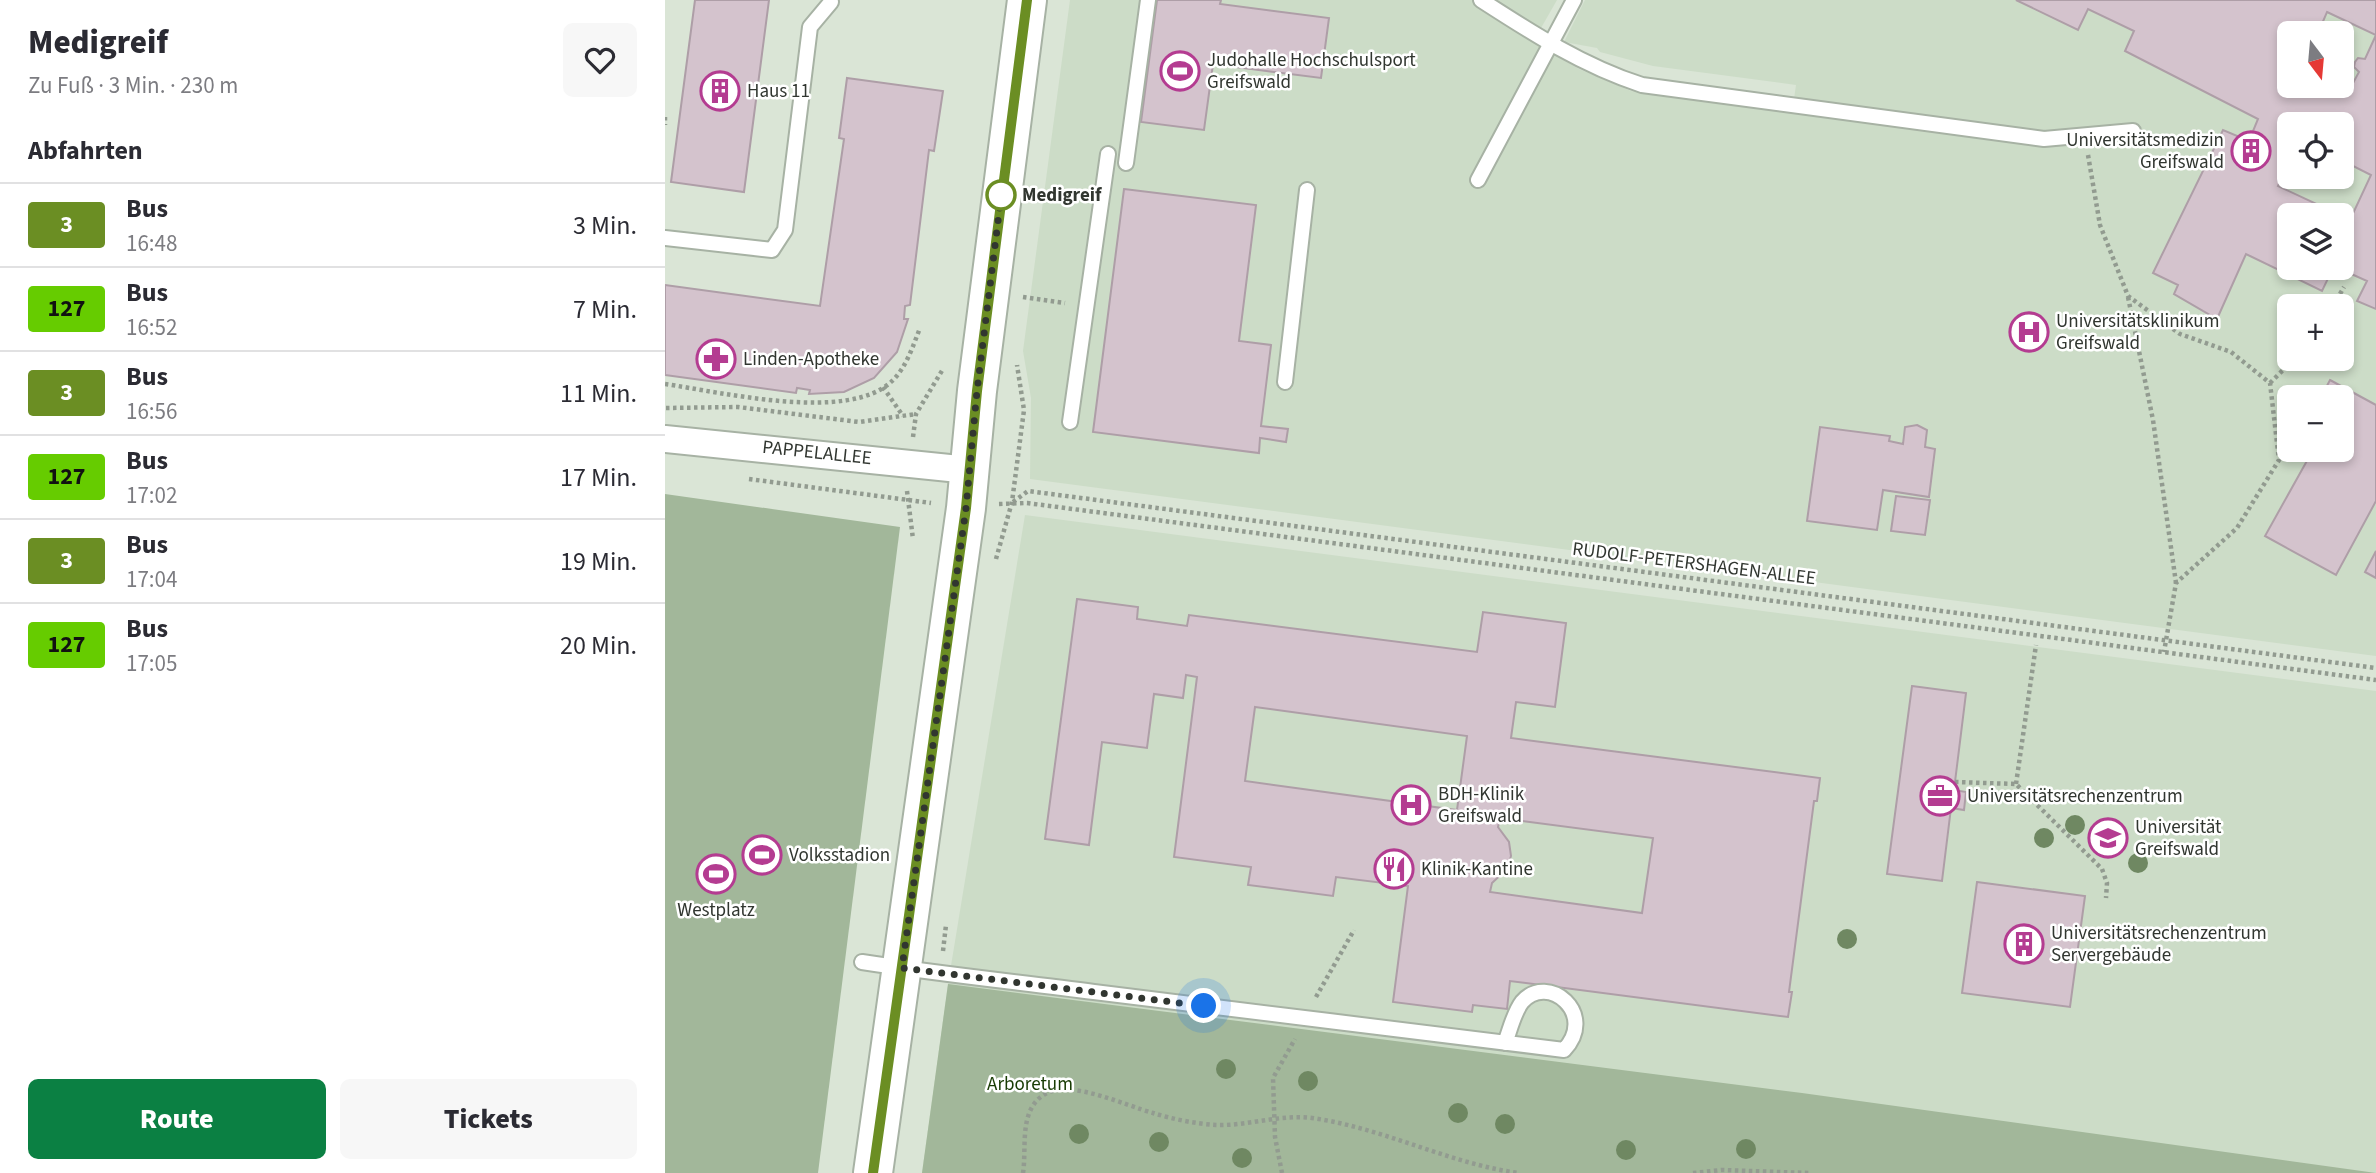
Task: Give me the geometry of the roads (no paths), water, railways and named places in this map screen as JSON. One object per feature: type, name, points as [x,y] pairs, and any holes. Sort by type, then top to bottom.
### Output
[{"type":"street","points":[[873,1173],[966,508],[1027,0]]},
{"type":"street","name":"PAPPELALLEE","points":[[665,439],[969,470]]},
{"type":"lane","points":[[1126,163],[1148,0]]},
{"type":"lane","points":[[1481,0],[1552,46],[1611,75],[1642,85],[2044,139],[2133,131]]},
{"type":"lane","points":[[1478,180],[1552,46],[1574,0]]},
{"type":"lane","points":[[665,238],[772,250],[785,230],[810,27],[831,2]]},
{"type":"lane","points":[[1070,422],[1108,154]]},
{"type":"lane","points":[[1285,382],[1307,190]]},
{"type":"lane","points":[[862,961],[1564,1050],[1575,1035],[1577,1027],[1572,1007],[1565,999],[1546,993],[1526,999],[1520,1005],[1506,1042]]},
{"type":"place","name":"Judohalle Hochschulsport Greifswald","points":[[1180,71]]},
{"type":"place","name":"Haus 11","points":[[720,91]]},
{"type":"place","name":"Universitätsmedizin Greifswald","points":[[2251,151]]},
{"type":"place","name":"Medigreif","points":[[1001,195]]},
{"type":"place","name":"Universitätsklinikum Greifswald","points":[[2029,332]]},
{"type":"place","name":"Linden-Apotheke","points":[[716,359]]},
{"type":"place","name":"Universitätsrechenzentrum","points":[[1940,796]]},
{"type":"place","name":"BDH-Klinik Greifswald","points":[[1411,805]]},
{"type":"place","name":"Universität Greifswald","points":[[2108,838]]},
{"type":"place","name":"Volksstadion","points":[[762,855]]},
{"type":"place","name":"Klinik-Kantine","points":[[1394,869]]},
{"type":"place","name":"Westplatz","points":[[716,874]]},
{"type":"place","name":"Universitätsrechenzentrum Servergebäude","points":[[2024,944]]},
{"type":"park label","name":"Arboretum","points":[[1030,1084]]}]
